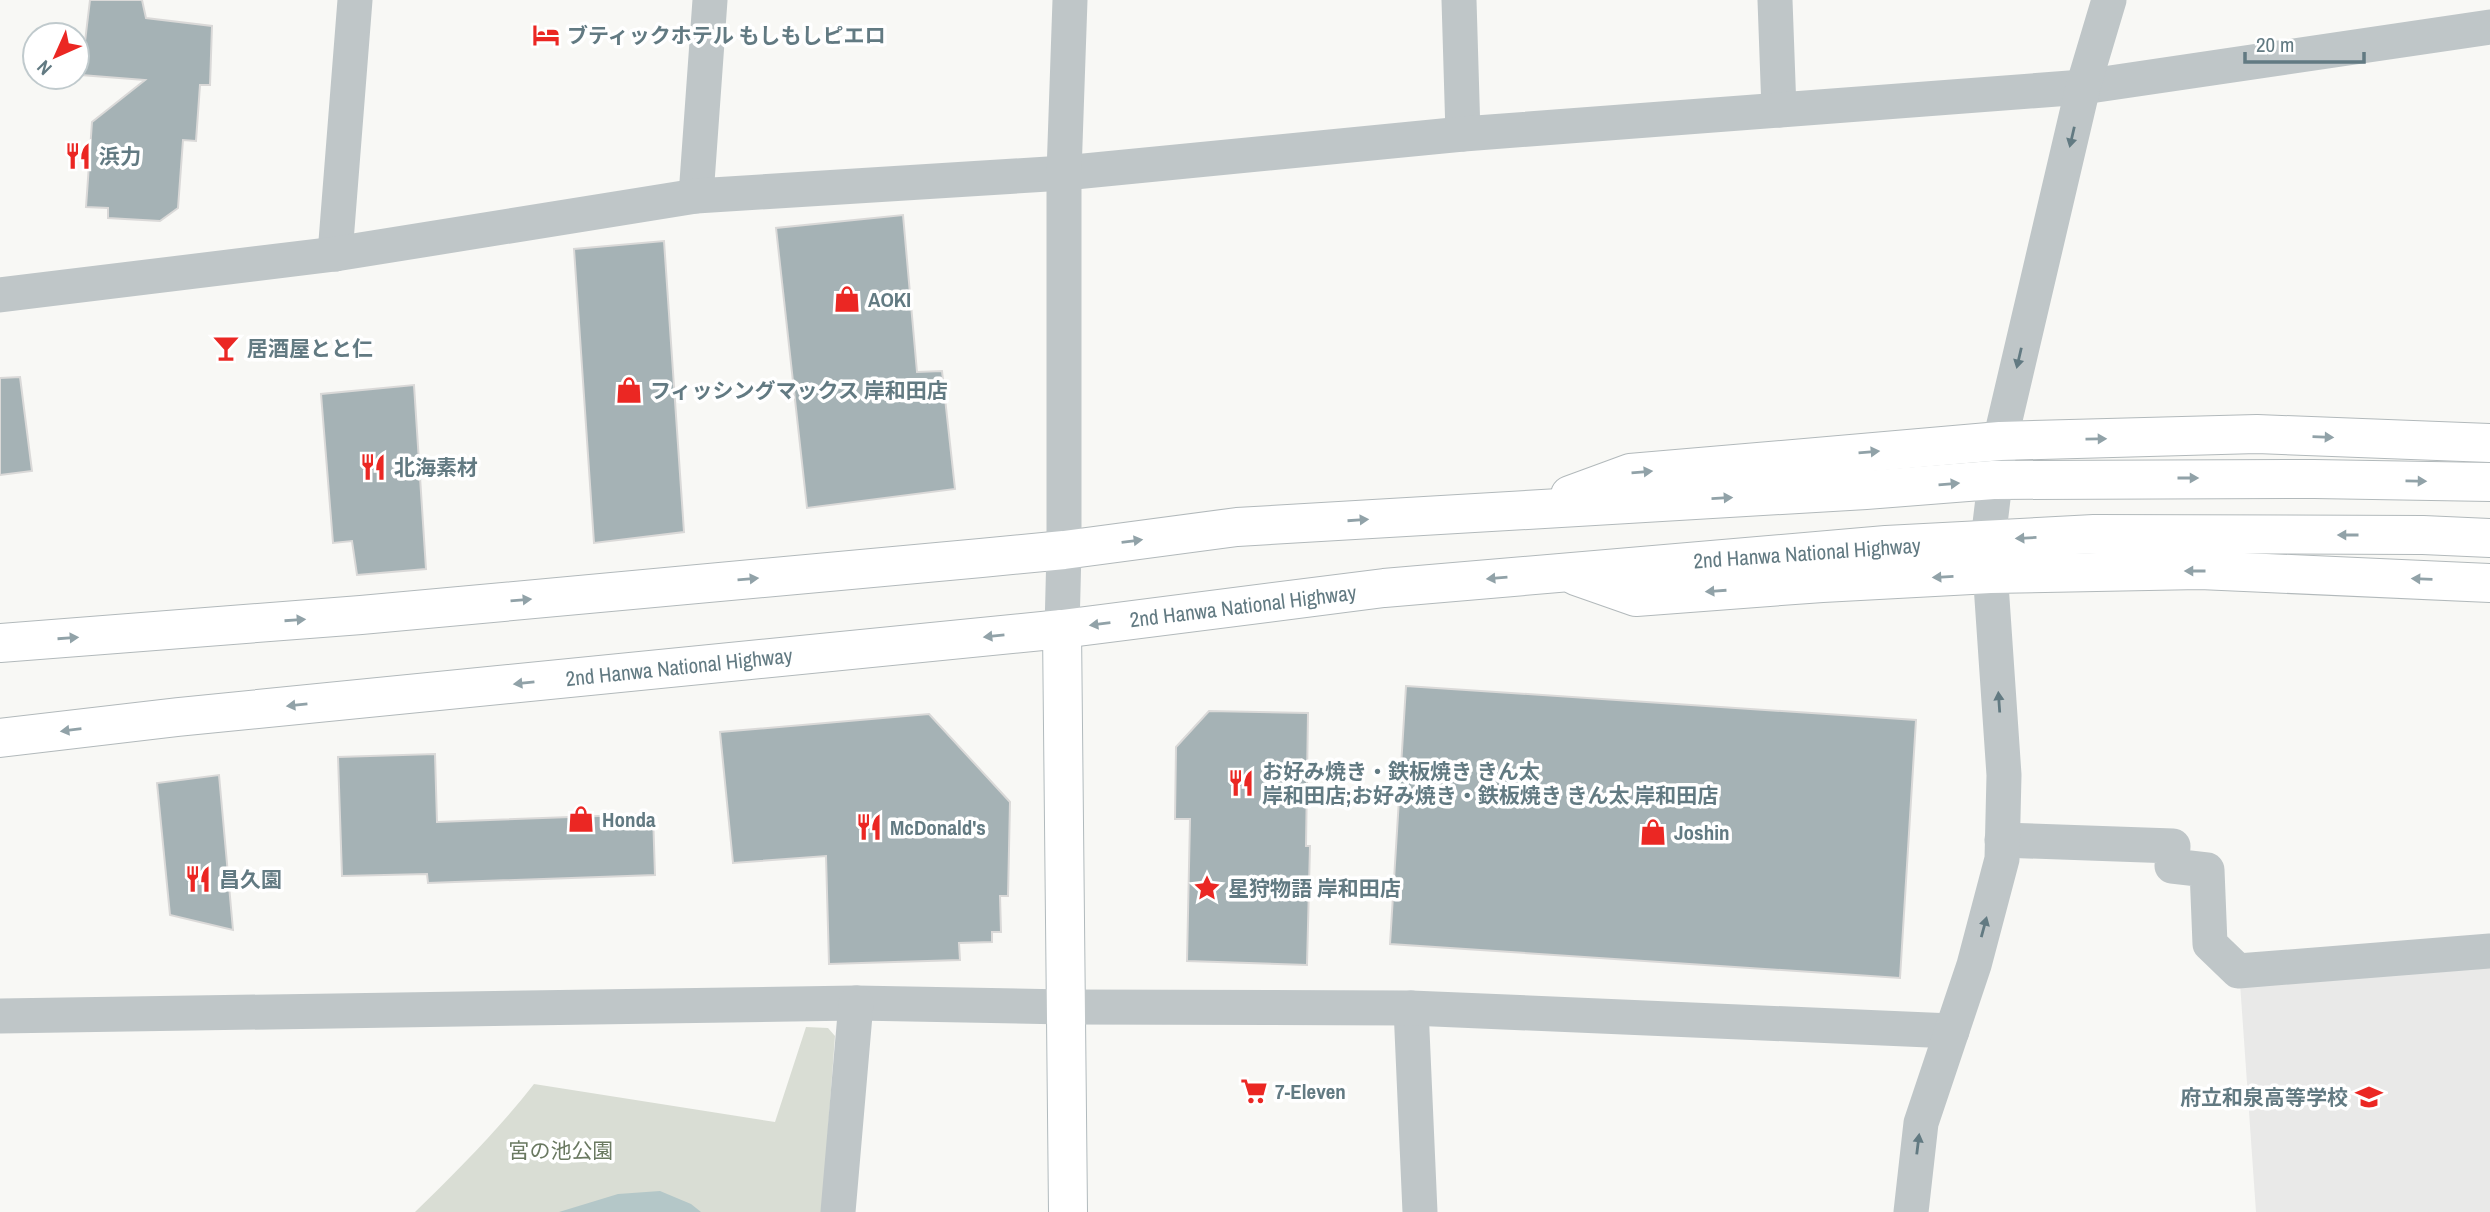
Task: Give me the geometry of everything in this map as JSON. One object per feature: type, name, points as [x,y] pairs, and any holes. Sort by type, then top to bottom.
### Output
[{"type":"main road","points":[[1531,509],[1630,473],[2000,441],[2257,434],[2490,443]]},
{"type":"main road","points":[[0,643],[361,615],[1064,550],[1237,527],[1852,491],[1993,480],[2314,479],[2490,482]]},
{"type":"main road","points":[[1989,557],[2094,534],[2423,535],[2490,538]]},
{"type":"main road","points":[[1989,557],[2490,583]]},
{"type":"main road","name":"2nd Hanwa National Highway","points":[[0,738],[178,717],[1062,629],[1384,588],[1565,572],[1636,597],[1822,583],[1989,557]]},
{"type":"main road","points":[[1062,629],[1068,1212]]},
{"type":"street","points":[[335,254],[355,0]]},
{"type":"street","points":[[696,196],[710,0]]},
{"type":"street","points":[[1062,629],[1064,173],[1070,0]]},
{"type":"street","points":[[1459,0],[1464,134]]},
{"type":"street","points":[[1775,0],[1779,110]]},
{"type":"street","points":[[1911,1212],[1921,1123],[1974,965],[2002,859],[2004,775],[1989,557],[1993,480],[2083,87],[2109,0]]},
{"type":"street","points":[[0,295],[335,254],[696,196],[1064,173],[1464,134],[2083,87],[2490,27]]},
{"type":"street","points":[[2002,840],[2173,846],[2172,866],[2207,870],[2210,944],[2238,971],[2490,951]]},
{"type":"street","points":[[0,1016],[856,1003],[1066,1007],[1410,1008],[1952,1031]]},
{"type":"street","points":[[838,1212],[856,1003]]},
{"type":"street","points":[[1410,1008],[1420,1212]]},
{"type":"shaded area","name":"府立和泉高等学校","points":[[2490,967],[2490,1212],[2256,1212],[2240,983]]},
{"type":"shaded area","points":[[660,1191],[691,1204],[701,1212],[559,1212],[618,1194]]},
{"type":"green space","name":"宮の池公園","points":[[806,1027],[828,1028],[835,1036],[822,1212],[415,1212],[492,1134],[534,1084],[775,1122]]},
{"type":"building","points":[[90,0],[142,0],[146,18],[212,26],[210,85],[200,85],[196,141],[183,140],[178,208],[160,221],[108,218],[108,208],[86,207],[92,122],[145,80],[91,76],[91,21],[87,21]]},
{"type":"building","name":"AOKI","points":[[903,215],[917,372],[942,371],[955,489],[807,508],[776,228]]},
{"type":"building","name":"フィッシングマックス 岸和田店","points":[[664,241],[684,532],[594,543],[574,249]]},
{"type":"building","points":[[20,377],[32,471],[0,475],[0,378]]},
{"type":"building","name":"北海素材","points":[[414,385],[426,569],[357,575],[352,541],[333,543],[321,394]]},
{"type":"building","name":"Joshin","points":[[1406,686],[1916,720],[1900,978],[1390,944]]},
{"type":"building","points":[[1209,711],[1308,713],[1306,846],[1310,846],[1307,965],[1187,961],[1190,819],[1175,819],[1176,747]]},
{"type":"building","name":"McDonald's","points":[[929,714],[1010,802],[1008,896],[1000,896],[1001,932],[992,932],[992,942],[959,943],[960,960],[829,964],[826,856],[733,863],[720,732]]},
{"type":"building","name":"Honda","points":[[435,754],[437,822],[653,814],[655,875],[428,883],[427,874],[342,876],[338,757]]},
{"type":"building","name":"昌久園","points":[[219,775],[233,930],[170,915],[157,783]]},
{"type":"place","name":"ブティックホテル もしもしピエロ","points":[[546,35]]},
{"type":"place","name":"浜力","points":[[78,156]]},
{"type":"place","name":"AOKI","points":[[847,299]]},
{"type":"place","name":"居酒屋とと仁","points":[[226,348]]},
{"type":"place","name":"フィッシングマックス 岸和田店","points":[[629,390]]},
{"type":"place","name":"北海素材","points":[[373,467]]},
{"type":"place","name":"お好み焼き・鉄板焼き きん太 岸和田店;お好み焼き・鉄板焼き きん太 岸和田店","points":[[1241,783]]},
{"type":"place","name":"Honda","points":[[581,819]]},
{"type":"place","name":"McDonald's","points":[[869,827]]},
{"type":"place","name":"Joshin","points":[[1653,832]]},
{"type":"place","name":"昌久園","points":[[198,879]]},
{"type":"place","name":"星狩物語 岸和田店","points":[[1207,888]]},
{"type":"place","name":"7-Eleven","points":[[1254,1091]]},
{"type":"place","name":"府立和泉高等学校","points":[[2369,1097]]}]
